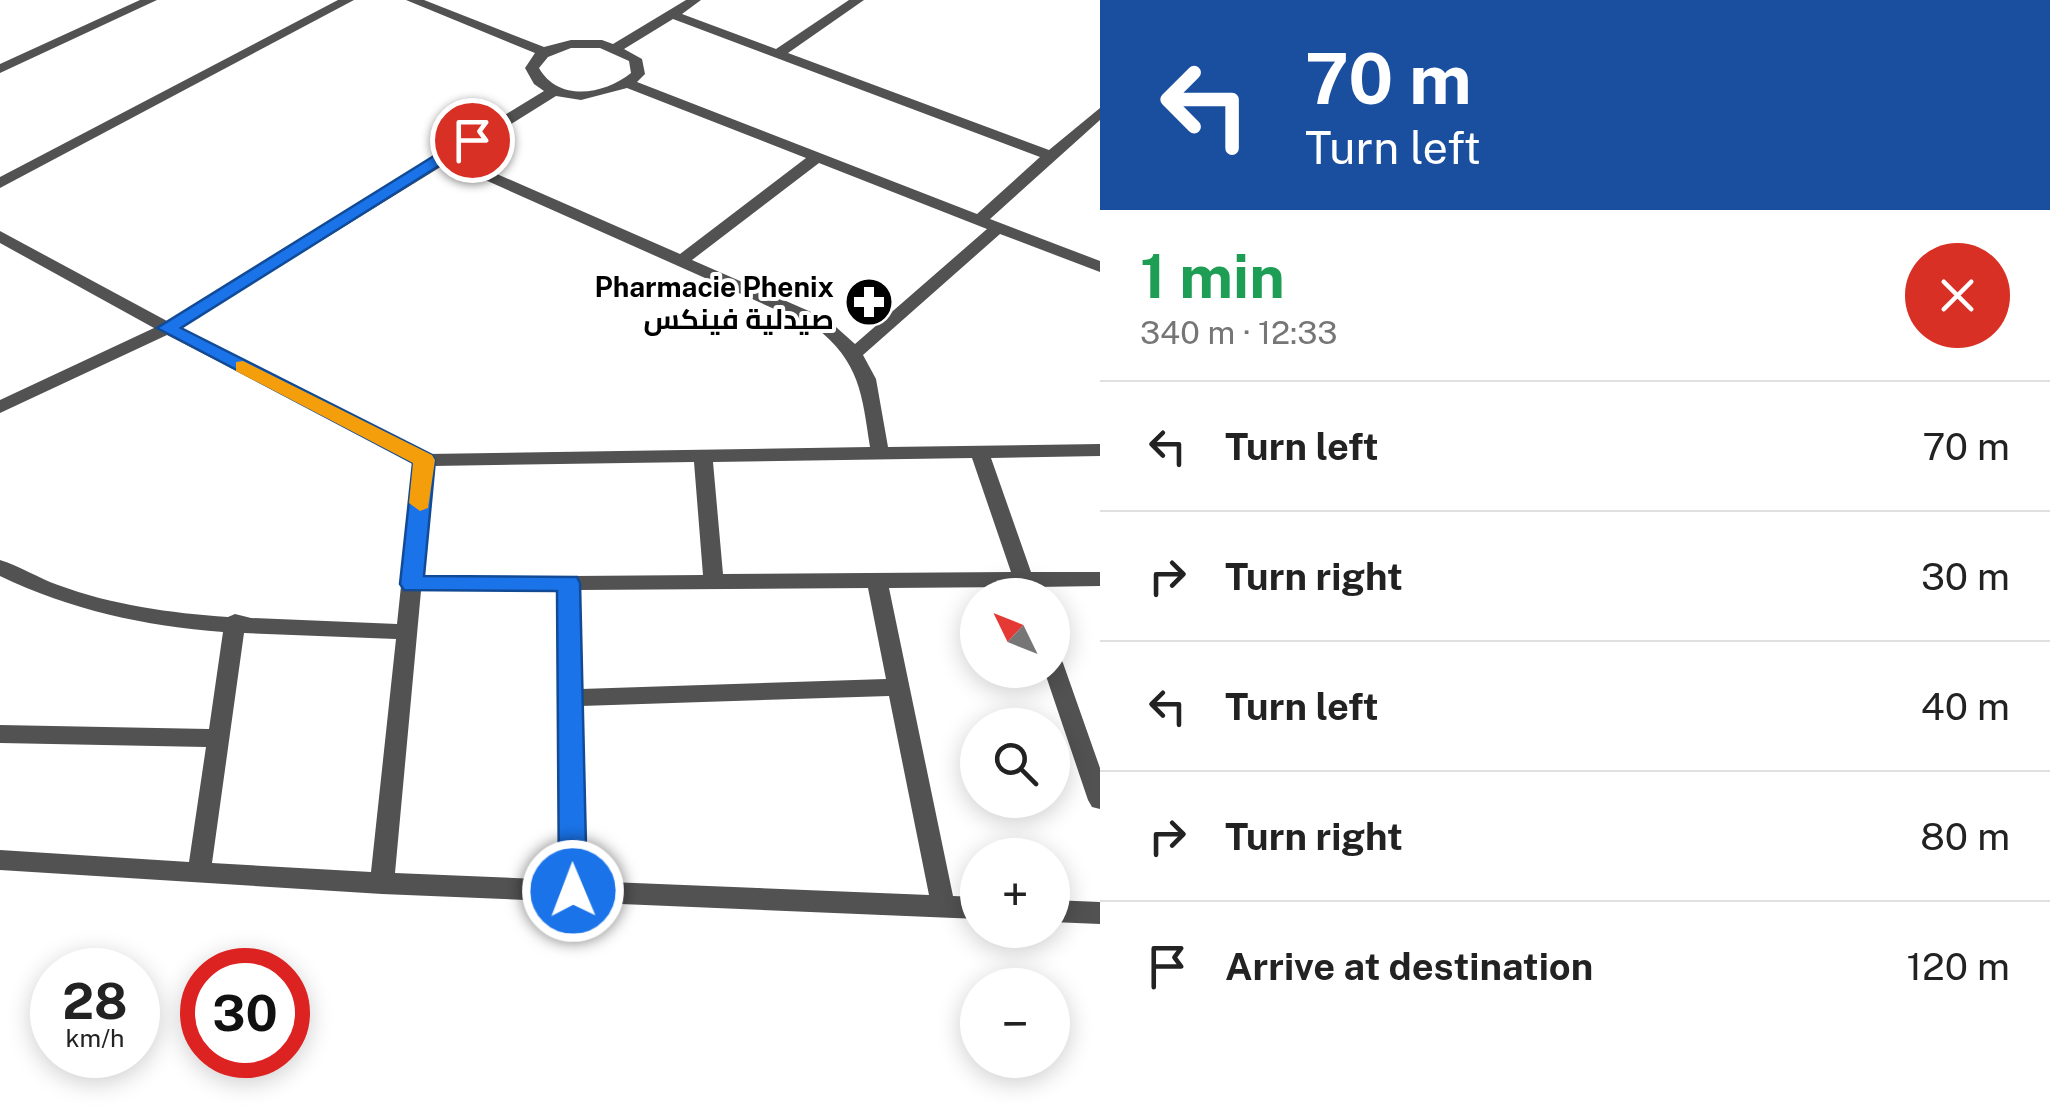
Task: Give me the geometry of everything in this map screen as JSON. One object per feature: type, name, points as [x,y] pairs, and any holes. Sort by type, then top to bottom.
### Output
[{"type":"street","points":[[0,69],[150,0]]},
{"type":"street","points":[[0,183],[348,0]]},
{"type":"street","points":[[412,0],[544,52],[586,43],[616,48],[635,59],[638,74],[629,84],[590,95],[556,90],[543,84],[532,68],[544,52]]},
{"type":"street","points":[[616,48],[694,0]]},
{"type":"street","points":[[776,54],[858,0]]},
{"type":"street","points":[[671,14],[1051,156]]},
{"type":"street","points":[[629,84],[1100,267]]},
{"type":"street","points":[[0,407],[167,328],[556,90]]},
{"type":"street","points":[[979,220],[1100,112]]},
{"type":"street","points":[[444,156],[820,323],[856,352],[865,368],[880,453]]},
{"type":"street","points":[[681,261],[816,158]]},
{"type":"street","points":[[856,352],[998,227]]},
{"type":"street","points":[[0,236],[167,328],[424,460],[1100,450]]},
{"type":"street","points":[[979,451],[1023,578]]},
{"type":"street","points":[[703,455],[714,582]]},
{"type":"street","points":[[382,884],[424,460]]},
{"type":"street","points":[[6,577],[105,610],[407,632]]},
{"type":"street","points":[[1070,582],[1100,578]]},
{"type":"street","points":[[412,584],[877,581],[960,584]]},
{"type":"street","points":[[877,581],[943,906]]},
{"type":"street","points":[[568,583],[573,891]]},
{"type":"street","points":[[199,872],[235,622]]},
{"type":"street","points":[[570,698],[898,687]]},
{"type":"street","points":[[1063,688],[1092,752],[1100,800]]},
{"type":"street","points":[[0,734],[218,738]]},
{"type":"street","points":[[0,860],[382,884],[960,907]]},
{"type":"street","points":[[1070,912],[1100,913]]},
{"type":"slow traffic","points":[[243,367],[424,460],[420,503]]},
{"type":"place","name":"Pharmacie Phenix صيدلية فينكس","points":[[869,302]]},
{"type":"route","points":[[472,140],[167,328],[424,460],[412,584],[568,583],[573,891]]}]
